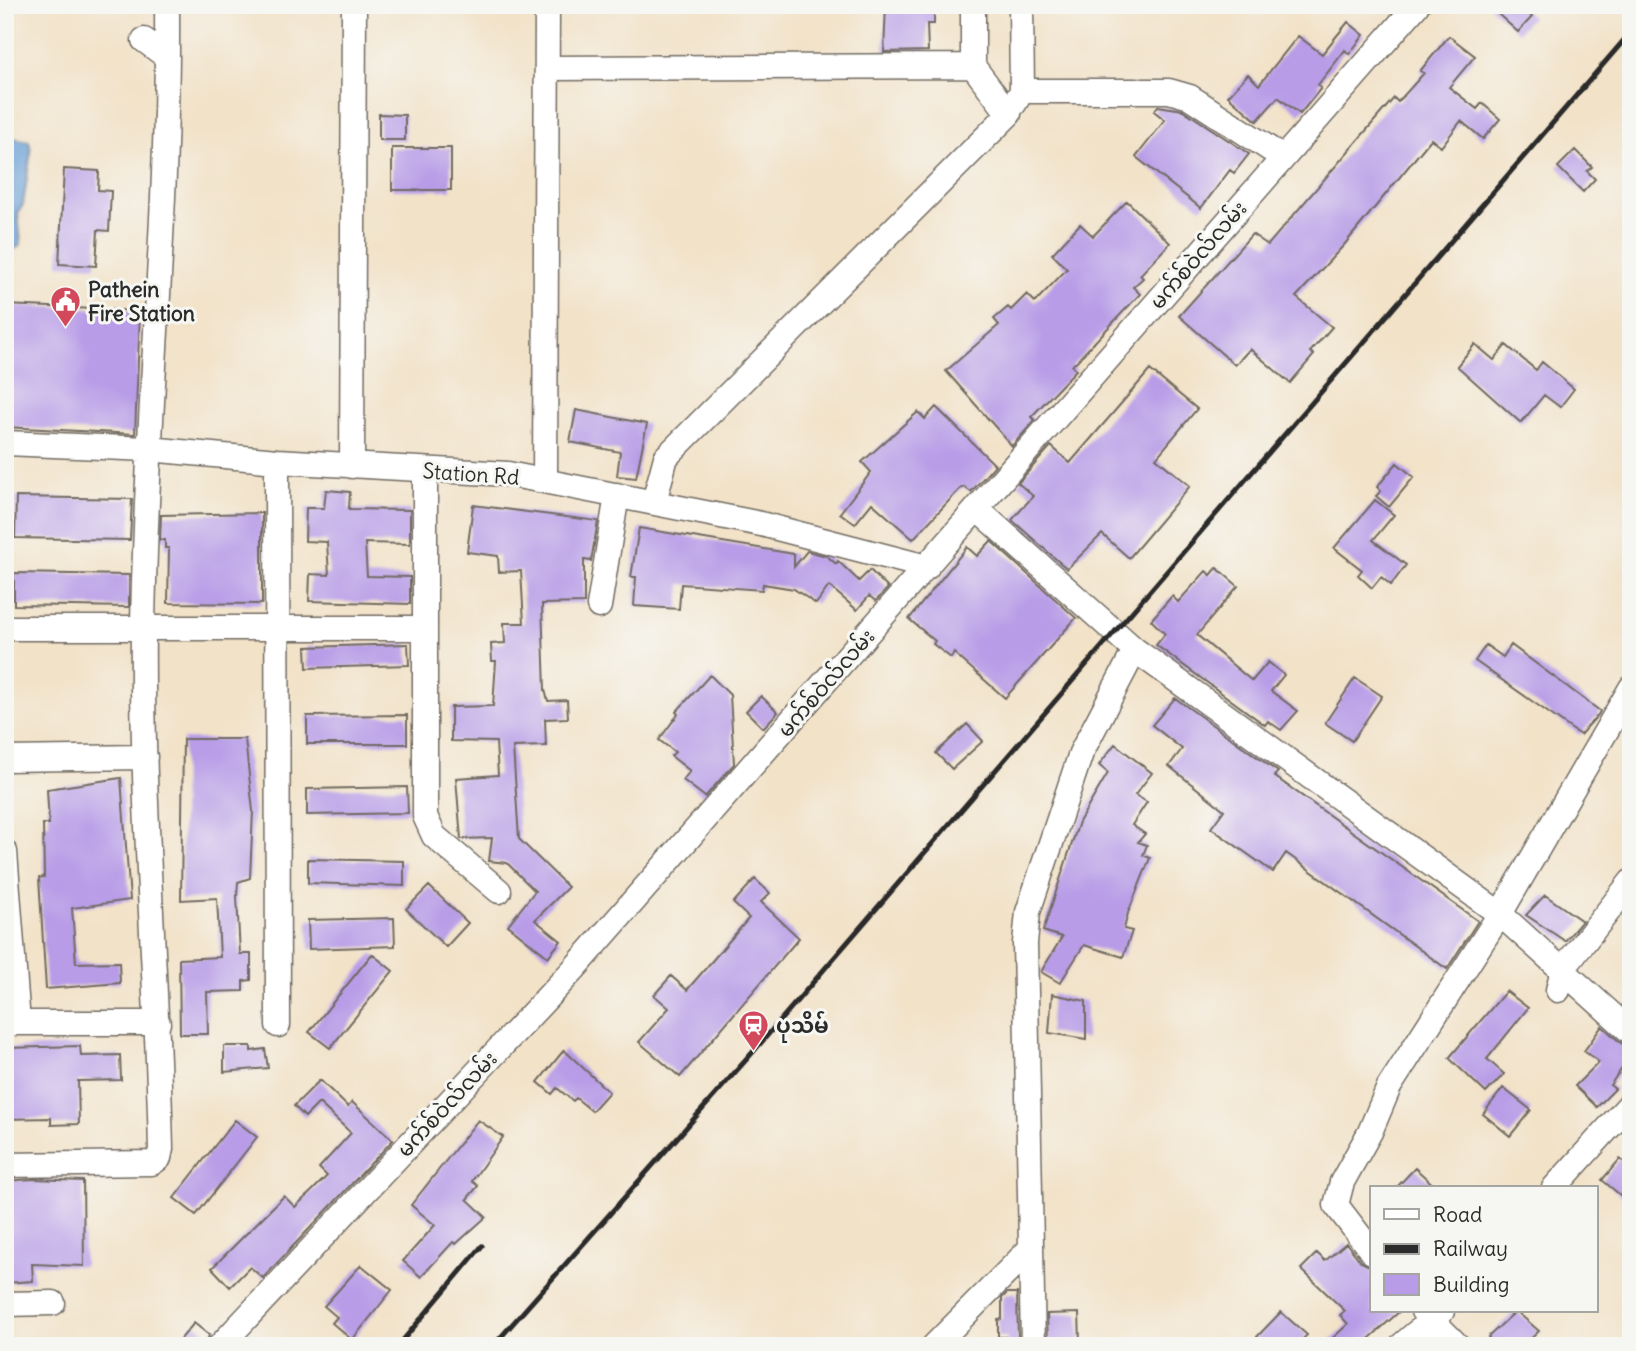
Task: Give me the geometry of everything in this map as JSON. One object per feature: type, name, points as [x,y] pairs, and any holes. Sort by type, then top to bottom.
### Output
[{"type":"street","points":[[5,1165],[152,1163],[159,1158],[161,1149],[158,1023],[145,757],[144,627],[149,449],[159,295],[167,5]]},
{"type":"street","points":[[352,466],[354,5]]},
{"type":"street","points":[[545,481],[547,5]]},
{"type":"street","points":[[973,5],[973,66],[1009,114]]},
{"type":"street","points":[[654,502],[666,457],[1009,114],[1022,91],[1021,5]]},
{"type":"street","name":"မက်စ်ဝဲလ်လမ်း","points":[[220,1346],[574,969],[1417,5]]},
{"type":"street","points":[[144,40],[167,57]]},
{"type":"street","points":[[547,68],[973,66]]},
{"type":"street","points":[[1022,91],[1169,90],[1202,103],[1282,157]]},
{"type":"street","name":"Station Rd","points":[[5,443],[149,449],[277,461],[508,474],[761,524],[928,567]]},
{"type":"street","points":[[277,461],[278,1025]]},
{"type":"street","points":[[425,470],[425,816],[435,836],[499,891]]},
{"type":"street","points":[[600,606],[617,495]]},
{"type":"street","points":[[978,510],[1135,650],[1500,914],[1560,980],[1631,1032]]},
{"type":"street","points":[[5,628],[425,628]]},
{"type":"street","points":[[1033,1346],[1025,943],[1028,912],[1081,753],[1135,650]]},
{"type":"street","points":[[1370,1249],[1336,1205],[1342,1182],[1370,1132],[1389,1087],[1500,914],[1631,688]]},
{"type":"street","points":[[5,759],[145,757]]},
{"type":"street","points":[[5,852],[12,1023],[158,1023]]},
{"type":"street","points":[[1560,980],[1631,882]]},
{"type":"street","points":[[1556,1186],[1631,1103]]},
{"type":"street","points":[[934,1346],[1031,1248]]},
{"type":"street","points":[[5,1304],[53,1303]]},
{"type":"street","points":[[1401,1346],[1433,1314],[1458,1346]]},
{"type":"water","points":[[5,136],[29,141],[31,151],[23,205],[18,212],[21,244],[5,257]]},
{"type":"building","points":[[886,5],[934,5],[934,24],[927,24],[928,51],[884,52]]},
{"type":"building","points":[[1488,5],[1519,5],[1532,17],[1518,32]]},
{"type":"building","points":[[1348,22],[1364,35],[1349,54],[1345,50],[1318,85],[1321,88],[1300,114],[1278,97],[1257,121],[1228,96],[1248,74],[1259,85],[1298,36],[1322,54]]},
{"type":"building","points":[[1449,36],[1475,56],[1449,87],[1477,109],[1482,103],[1500,119],[1483,139],[1461,121],[1441,147],[1431,139],[1344,245],[1296,297],[1332,327],[1310,352],[1314,355],[1290,383],[1250,349],[1235,365],[1179,316],[1252,234],[1268,245],[1394,98],[1398,102],[1424,73],[1420,71]]},
{"type":"building","points":[[1158,106],[1183,110],[1249,154],[1234,173],[1230,170],[1201,208],[1136,157],[1165,120],[1154,111]]},
{"type":"building","points":[[379,114],[405,115],[405,140],[379,140]]},
{"type":"building","points":[[392,148],[451,148],[451,190],[392,190]]},
{"type":"building","points":[[1575,150],[1592,167],[1587,171],[1595,179],[1583,192],[1558,167]]},
{"type":"building","points":[[64,169],[99,171],[98,190],[111,191],[109,231],[98,230],[96,266],[59,264]]},
{"type":"building","points":[[1127,201],[1170,243],[1140,275],[1143,278],[1133,287],[1140,294],[1072,366],[1076,370],[1031,417],[1035,420],[1012,446],[946,371],[999,325],[994,319],[1008,307],[1011,310],[1027,294],[1035,302],[1067,269],[1052,254],[1080,224],[1093,236]]},
{"type":"building","points":[[5,305],[140,311],[135,434],[5,427]]},
{"type":"building","points":[[1475,344],[1494,360],[1506,345],[1536,370],[1542,362],[1574,389],[1560,407],[1544,395],[1521,423],[1457,366]]},
{"type":"building","points":[[1150,370],[1197,409],[1156,458],[1190,486],[1129,558],[1102,534],[1067,569],[1012,520],[1033,496],[1018,483],[1051,446],[1070,463]]},
{"type":"building","points":[[936,407],[995,465],[971,492],[964,487],[960,489],[913,539],[872,503],[855,524],[840,513],[871,472],[862,462],[918,412],[925,419]]},
{"type":"building","points":[[576,410],[647,424],[636,478],[617,476],[620,452],[570,442]]},
{"type":"building","points":[[1397,463],[1414,477],[1389,507],[1376,496],[1381,491],[1377,487]]},
{"type":"building","points":[[326,490],[350,492],[349,509],[410,510],[410,544],[365,543],[367,576],[410,577],[410,604],[309,601],[310,574],[329,575],[327,542],[305,541],[306,508],[324,508]]},
{"type":"building","points":[[16,497],[132,499],[130,540],[15,538]]},
{"type":"building","points":[[1375,500],[1394,515],[1373,540],[1406,565],[1391,585],[1381,577],[1372,588],[1358,575],[1362,570],[1334,548]]},
{"type":"building","points":[[473,505],[598,521],[591,561],[584,560],[584,603],[542,604],[545,690],[548,701],[567,700],[568,718],[545,719],[546,746],[513,747],[519,839],[568,887],[535,920],[561,941],[548,957],[508,925],[535,891],[507,863],[489,861],[492,838],[461,839],[456,778],[498,775],[496,742],[451,741],[451,707],[493,706],[496,661],[492,661],[491,644],[505,643],[504,623],[524,623],[521,571],[499,572],[498,556],[467,552]]},
{"type":"building","points":[[262,513],[262,604],[168,603],[169,548],[165,548],[165,540],[160,540],[161,515]]},
{"type":"building","points":[[639,528],[794,554],[794,567],[807,551],[827,556],[836,564],[838,561],[859,581],[870,570],[888,588],[876,601],[869,596],[857,610],[829,586],[816,604],[794,589],[763,584],[762,590],[681,584],[679,609],[634,606],[636,577],[631,577]]},
{"type":"building","points":[[991,541],[1076,618],[1005,698],[954,653],[951,658],[933,644],[935,641],[909,619],[967,547],[977,556]]},
{"type":"building","points":[[1217,568],[1238,586],[1197,635],[1252,681],[1268,662],[1284,675],[1271,691],[1298,711],[1281,730],[1268,721],[1265,725],[1156,645],[1165,634],[1151,620],[1172,596],[1178,602],[1206,571],[1211,575]]},
{"type":"building","points":[[14,573],[129,575],[129,607],[14,605]]},
{"type":"building","points":[[408,644],[409,665],[307,668],[306,647]]},
{"type":"building","points":[[1486,645],[1503,657],[1511,645],[1600,711],[1598,715],[1580,735],[1475,661]]},
{"type":"building","points":[[710,675],[730,695],[734,764],[705,797],[683,780],[690,771],[671,756],[675,752],[659,740],[678,714],[676,712]]},
{"type":"building","points":[[1355,678],[1382,696],[1352,741],[1325,723]]},
{"type":"building","points":[[761,696],[778,712],[763,728],[746,711]]},
{"type":"building","points":[[1175,698],[1278,772],[1274,776],[1478,921],[1447,969],[1286,853],[1273,872],[1211,828],[1224,810],[1169,766],[1182,749],[1152,725]]},
{"type":"building","points":[[407,715],[407,744],[307,744],[307,716]]},
{"type":"building","points":[[967,724],[983,741],[952,769],[936,753]]},
{"type":"building","points":[[183,739],[245,739],[253,811],[250,878],[238,882],[237,897],[240,954],[251,954],[251,980],[243,981],[243,991],[207,992],[208,1034],[180,1034],[179,959],[220,957],[217,898],[181,900]]},
{"type":"building","points":[[1115,744],[1152,773],[1135,795],[1147,802],[1132,825],[1145,834],[1138,842],[1147,845],[1143,855],[1150,858],[1128,913],[1124,929],[1132,931],[1123,957],[1084,945],[1060,983],[1041,972],[1062,937],[1043,931],[1079,822],[1108,773],[1099,765]]},
{"type":"building","points":[[121,778],[130,900],[72,908],[76,963],[119,962],[120,983],[46,989],[39,878],[44,877],[43,824],[49,824],[47,789]]},
{"type":"building","points":[[407,787],[408,813],[307,815],[307,789]]},
{"type":"building","points":[[308,859],[404,861],[404,886],[308,883]]},
{"type":"building","points":[[755,879],[770,893],[761,902],[799,938],[680,1077],[639,1042],[669,1008],[654,995],[671,976],[687,990],[749,918],[733,903]]},
{"type":"building","points":[[429,886],[468,923],[446,947],[406,909]]},
{"type":"building","points":[[1545,895],[1582,921],[1565,941],[1526,915]]},
{"type":"building","points":[[394,918],[395,946],[309,949],[308,920]]},
{"type":"building","points":[[372,954],[393,971],[330,1048],[309,1032]]},
{"type":"building","points":[[1506,991],[1528,1008],[1487,1059],[1504,1074],[1486,1093],[1449,1058]]},
{"type":"building","points":[[1052,994],[1086,1001],[1086,1039],[1049,1033]]},
{"type":"building","points":[[1602,1026],[1621,1043],[1631,1046],[1631,1056],[1610,1085],[1615,1089],[1597,1107],[1575,1086],[1599,1062],[1584,1051]]},
{"type":"building","points":[[80,1046],[81,1056],[120,1055],[121,1080],[78,1081],[79,1124],[51,1125],[51,1118],[5,1119],[5,1048]]},
{"type":"building","points":[[224,1046],[251,1046],[251,1051],[265,1049],[268,1068],[224,1072]]},
{"type":"building","points":[[564,1050],[609,1092],[592,1111],[557,1088],[552,1094],[538,1082]]},
{"type":"building","points":[[320,1080],[348,1107],[352,1102],[393,1140],[263,1278],[250,1267],[230,1287],[212,1268],[284,1196],[295,1207],[312,1191],[327,1176],[319,1168],[351,1133],[319,1103],[305,1117],[294,1106]]},
{"type":"building","points":[[1503,1088],[1531,1110],[1510,1136],[1483,1114]]},
{"type":"building","points":[[235,1120],[257,1137],[196,1215],[174,1198]]},
{"type":"building","points":[[478,1120],[503,1137],[472,1181],[478,1186],[467,1199],[486,1217],[456,1244],[453,1242],[421,1277],[403,1261],[435,1225],[411,1205]]},
{"type":"building","points":[[1620,1159],[1631,1167],[1631,1204],[1602,1180]]},
{"type":"building","points":[[1415,1168],[1435,1186],[1398,1186]]},
{"type":"building","points":[[5,1181],[83,1181],[84,1266],[32,1264],[33,1281],[5,1283]]},
{"type":"building","points":[[1346,1243],[1361,1262],[1370,1266],[1370,1312],[1399,1312],[1361,1346],[1324,1346],[1348,1324],[1340,1315],[1345,1311],[1301,1269],[1317,1253],[1325,1261]]},
{"type":"building","points":[[361,1265],[392,1290],[352,1340],[332,1323],[337,1317],[324,1306]]},
{"type":"building","points":[[1007,1293],[1017,1293],[1018,1344],[1008,1344],[1006,1337],[998,1337],[998,1320],[1002,1319],[1002,1298]]},
{"type":"building","points":[[1281,1312],[1307,1335],[1296,1346],[1248,1346]]},
{"type":"building","points":[[1515,1312],[1539,1331],[1523,1346],[1496,1346],[1488,1337]]},
{"type":"building","points":[[1079,1313],[1080,1342],[1048,1344],[1047,1314]]},
{"type":"building","points":[[194,1323],[209,1335],[206,1346],[175,1346]]},
{"type":"railway","points":[[493,1346],[753,1052],[1631,32]]},
{"type":"railway","points":[[398,1346],[482,1246]]},
{"type":"place","name":"Pathein Fire Station","points":[[65,328]]},
{"type":"place","name":"ပုသိမ်","points":[[753,1052]]}]
